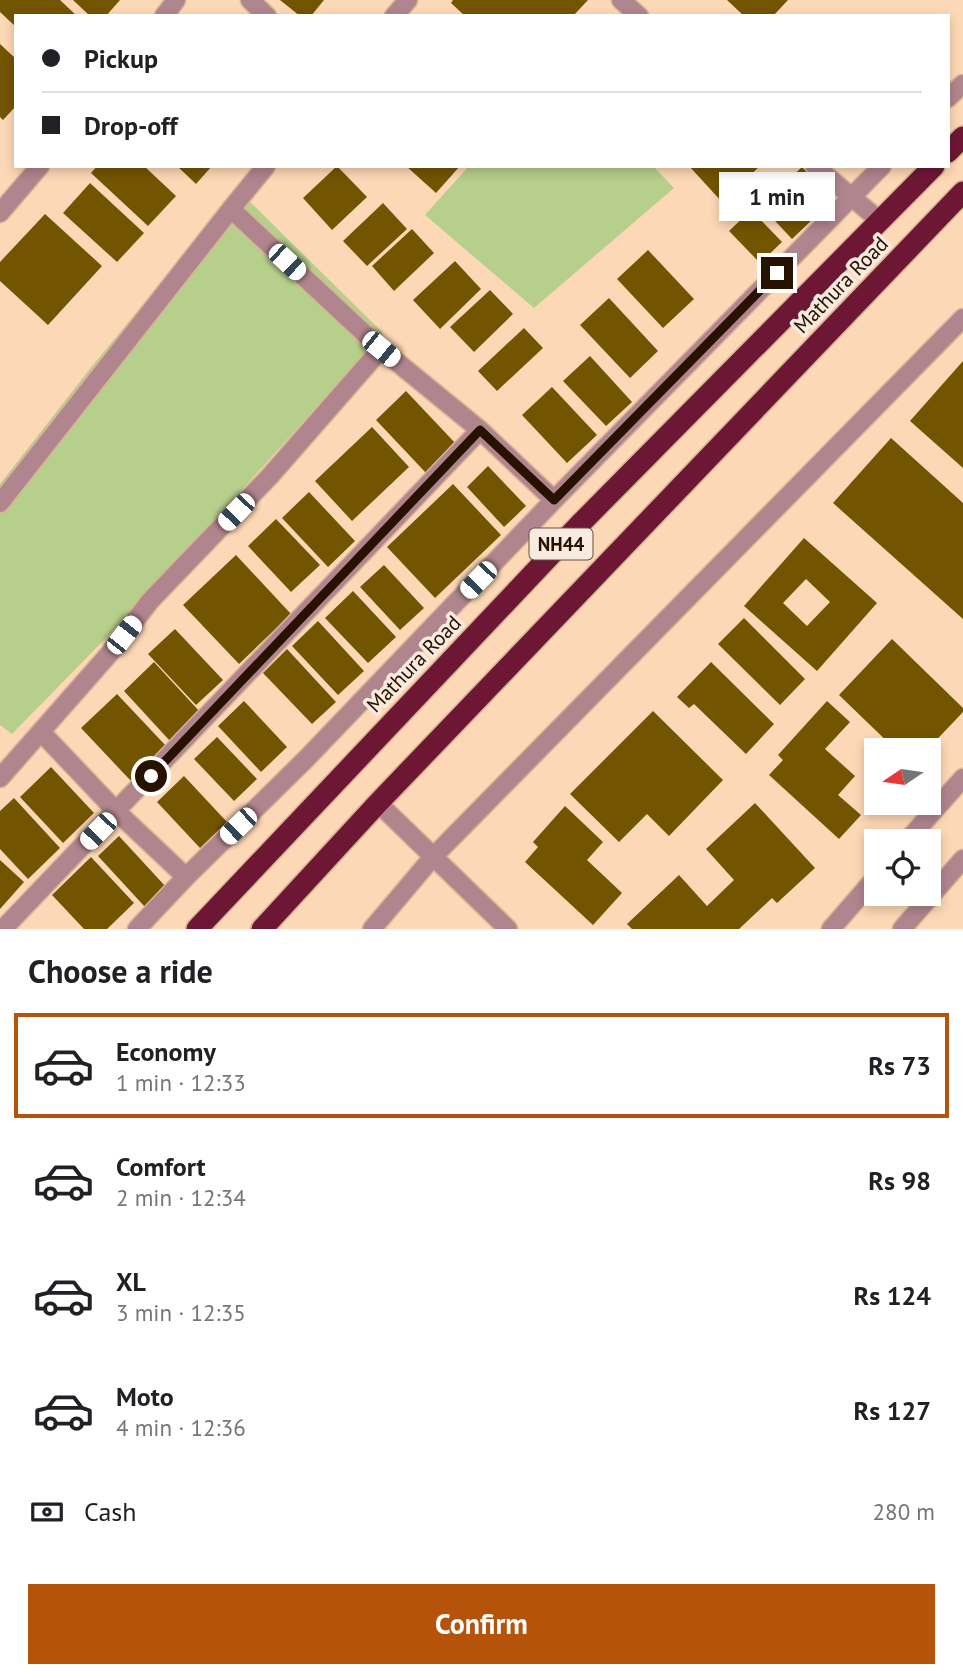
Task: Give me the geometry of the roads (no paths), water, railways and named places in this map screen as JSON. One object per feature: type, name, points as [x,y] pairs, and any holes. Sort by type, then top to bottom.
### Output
[{"type":"highway","points":[[950,150],[963,137]]},
{"type":"highway","name":"Mathura Road","points":[[197,929],[580,524],[932,168]]},
{"type":"highway","name":"Mathura Road","points":[[262,929],[378,803],[963,192]]},
{"type":"street","points":[[250,0],[265,14]]},
{"type":"street","points":[[396,14],[408,0]]},
{"type":"street","points":[[621,0],[637,14]]},
{"type":"street","points":[[950,96],[963,84]]},
{"type":"street","points":[[0,213],[38,168]]},
{"type":"street","points":[[0,503],[263,168]]},
{"type":"street","points":[[817,168],[880,221]]},
{"type":"street","points":[[137,929],[307,758],[554,500],[880,168]]},
{"type":"street","points":[[231,209],[381,349],[480,430],[554,500]]},
{"type":"street","points":[[372,929],[432,858],[963,318]]},
{"type":"street","points":[[0,778],[110,653],[150,601],[270,476],[381,349]]},
{"type":"street","points":[[3,929],[480,430]]},
{"type":"street","points":[[42,733],[117,812],[186,877]]},
{"type":"street","points":[[918,829],[963,778]]},
{"type":"street","points":[[378,803],[508,929]]},
{"type":"street","points":[[902,929],[963,859]]},
{"type":"street","points":[[831,929],[864,891]]}]
